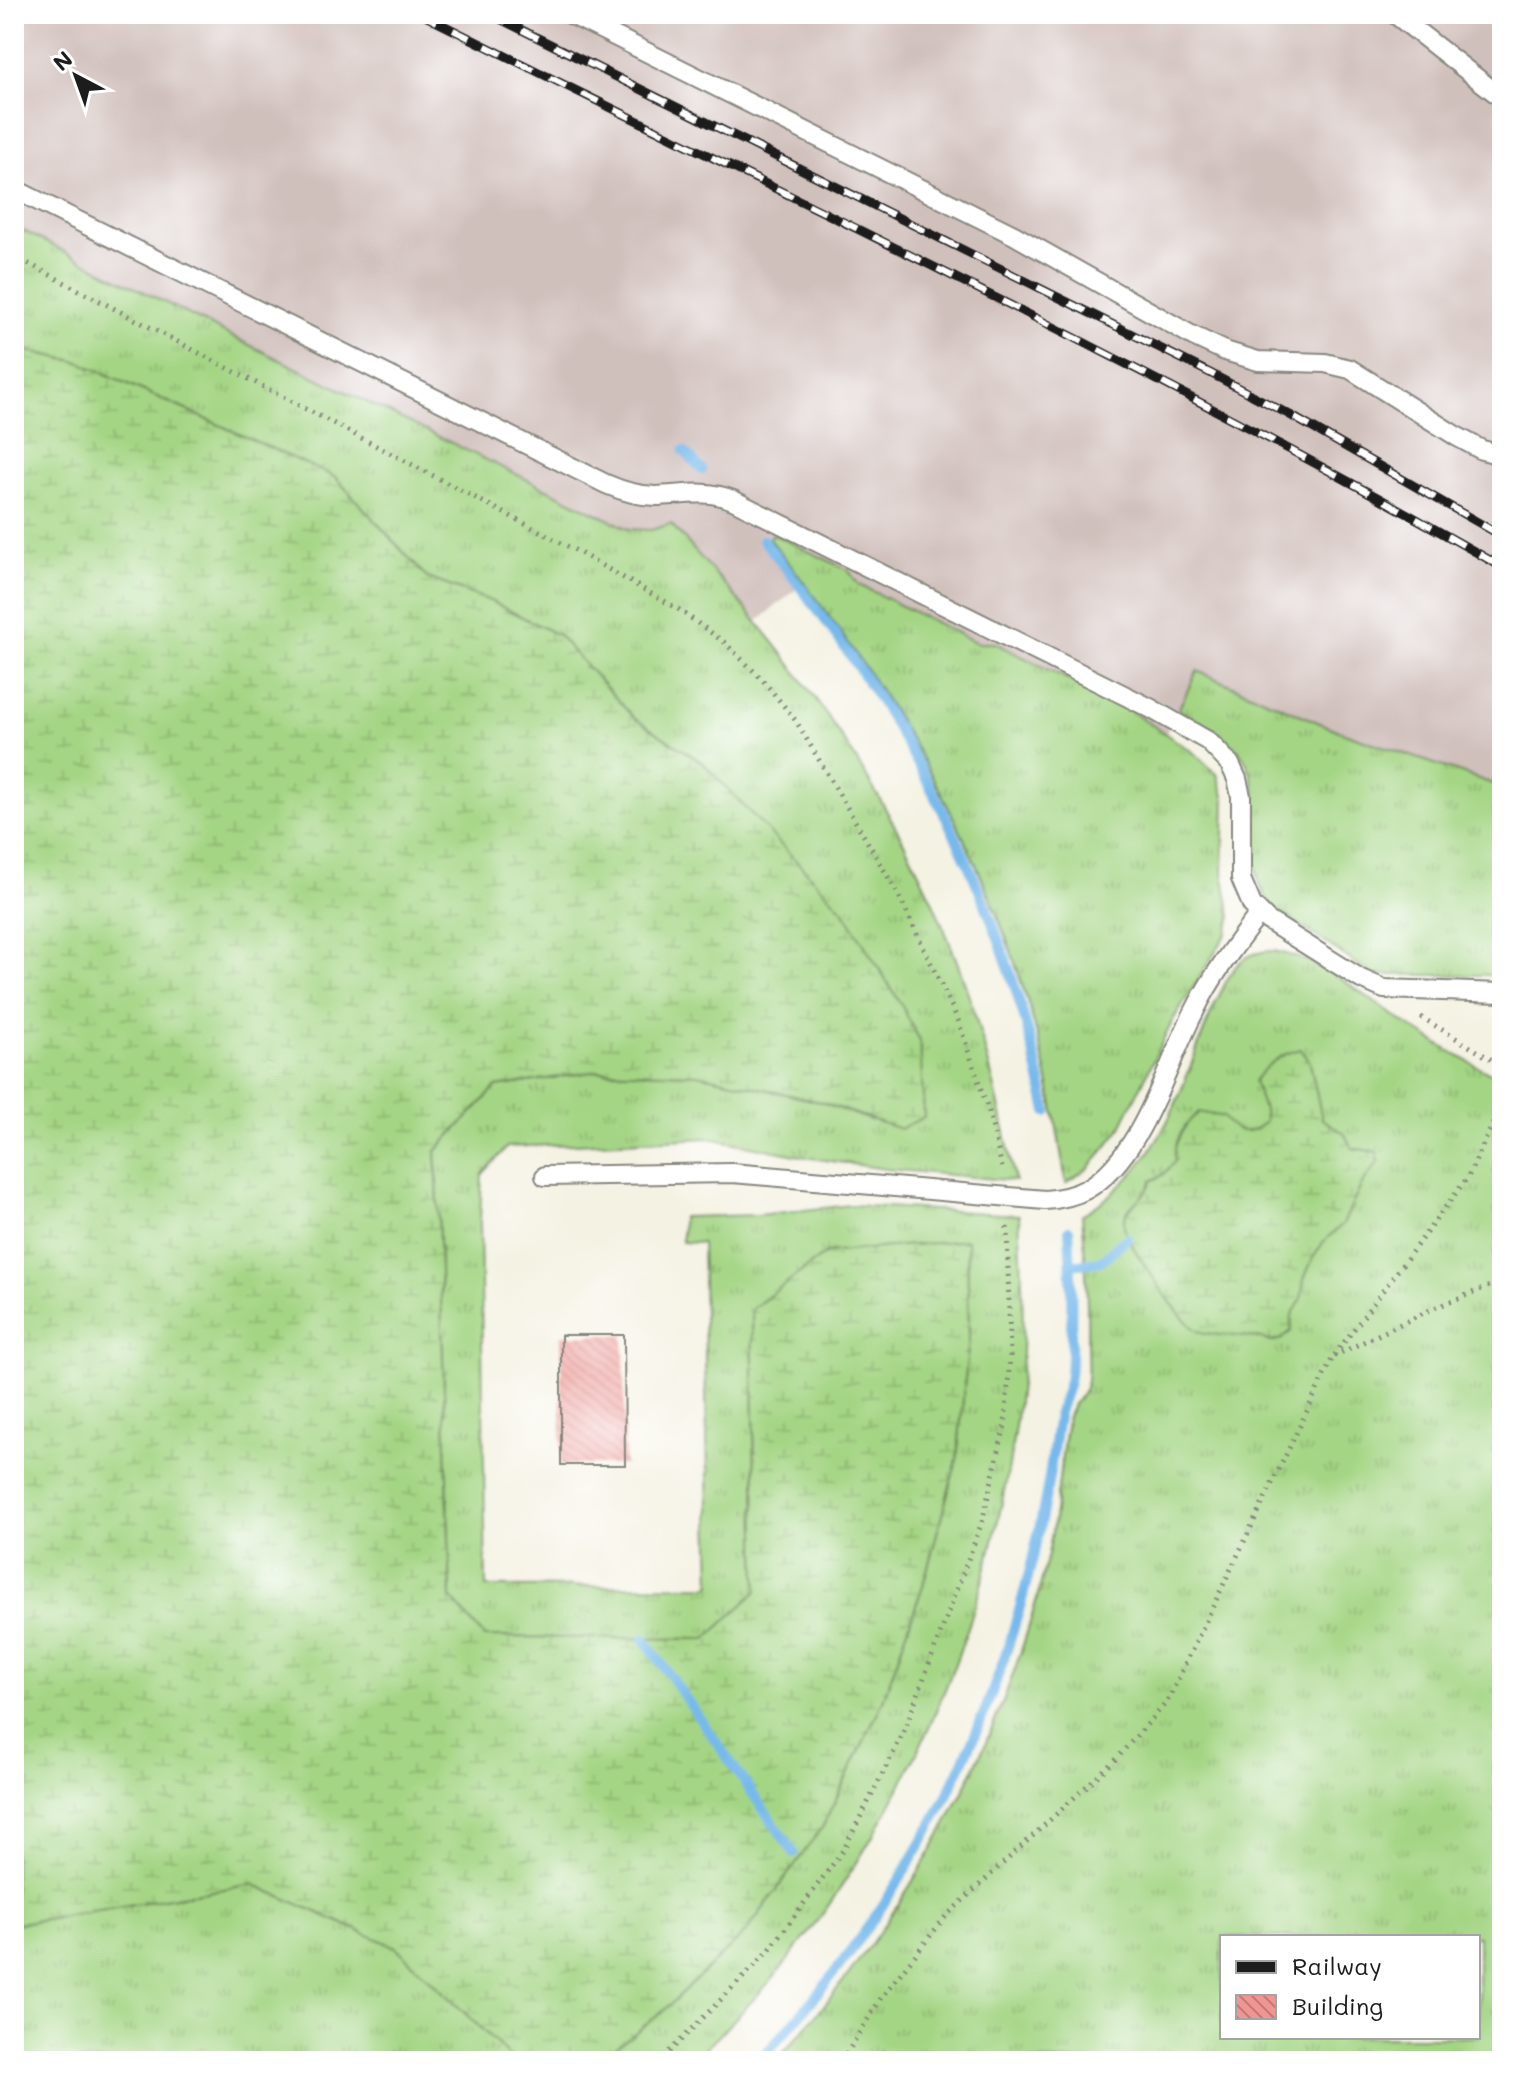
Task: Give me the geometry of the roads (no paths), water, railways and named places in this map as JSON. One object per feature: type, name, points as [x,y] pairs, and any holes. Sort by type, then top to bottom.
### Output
[{"type":"lane","points":[[570,14],[1014,235],[1214,346],[1258,361],[1325,363],[1350,369],[1456,436],[1482,450],[1502,455]]},
{"type":"lane","points":[[1395,14],[1502,98]]},
{"type":"lane","points":[[14,189],[596,479],[634,494],[656,496],[702,492],[733,500],[1131,698],[1220,751],[1237,779],[1241,796],[1241,879],[1247,897],[1259,914],[1286,934],[1384,989],[1502,993]]},
{"type":"lane","points":[[545,1176],[732,1173],[1045,1200],[1082,1192],[1103,1176],[1142,1124],[1206,990],[1259,914]]},
{"type":"waterway","points":[[684,451],[702,470]]},
{"type":"waterway","points":[[763,540],[814,604],[860,671],[903,738],[941,808],[975,880],[1004,955],[1028,1032],[1047,1112]]},
{"type":"waterway","points":[[759,2061],[820,1991],[874,1918],[921,1843],[961,1766],[995,1685],[1022,1601],[1042,1514],[1058,1417],[1070,1375],[1069,1230]]},
{"type":"waterway","points":[[1071,1265],[1101,1261],[1127,1238]]},
{"type":"waterway","points":[[644,1639],[794,1853]]},
{"type":"railway","points":[[421,14],[1101,351],[1370,493],[1502,567]]},
{"type":"railway","points":[[490,14],[1210,373],[1502,536]]}]
